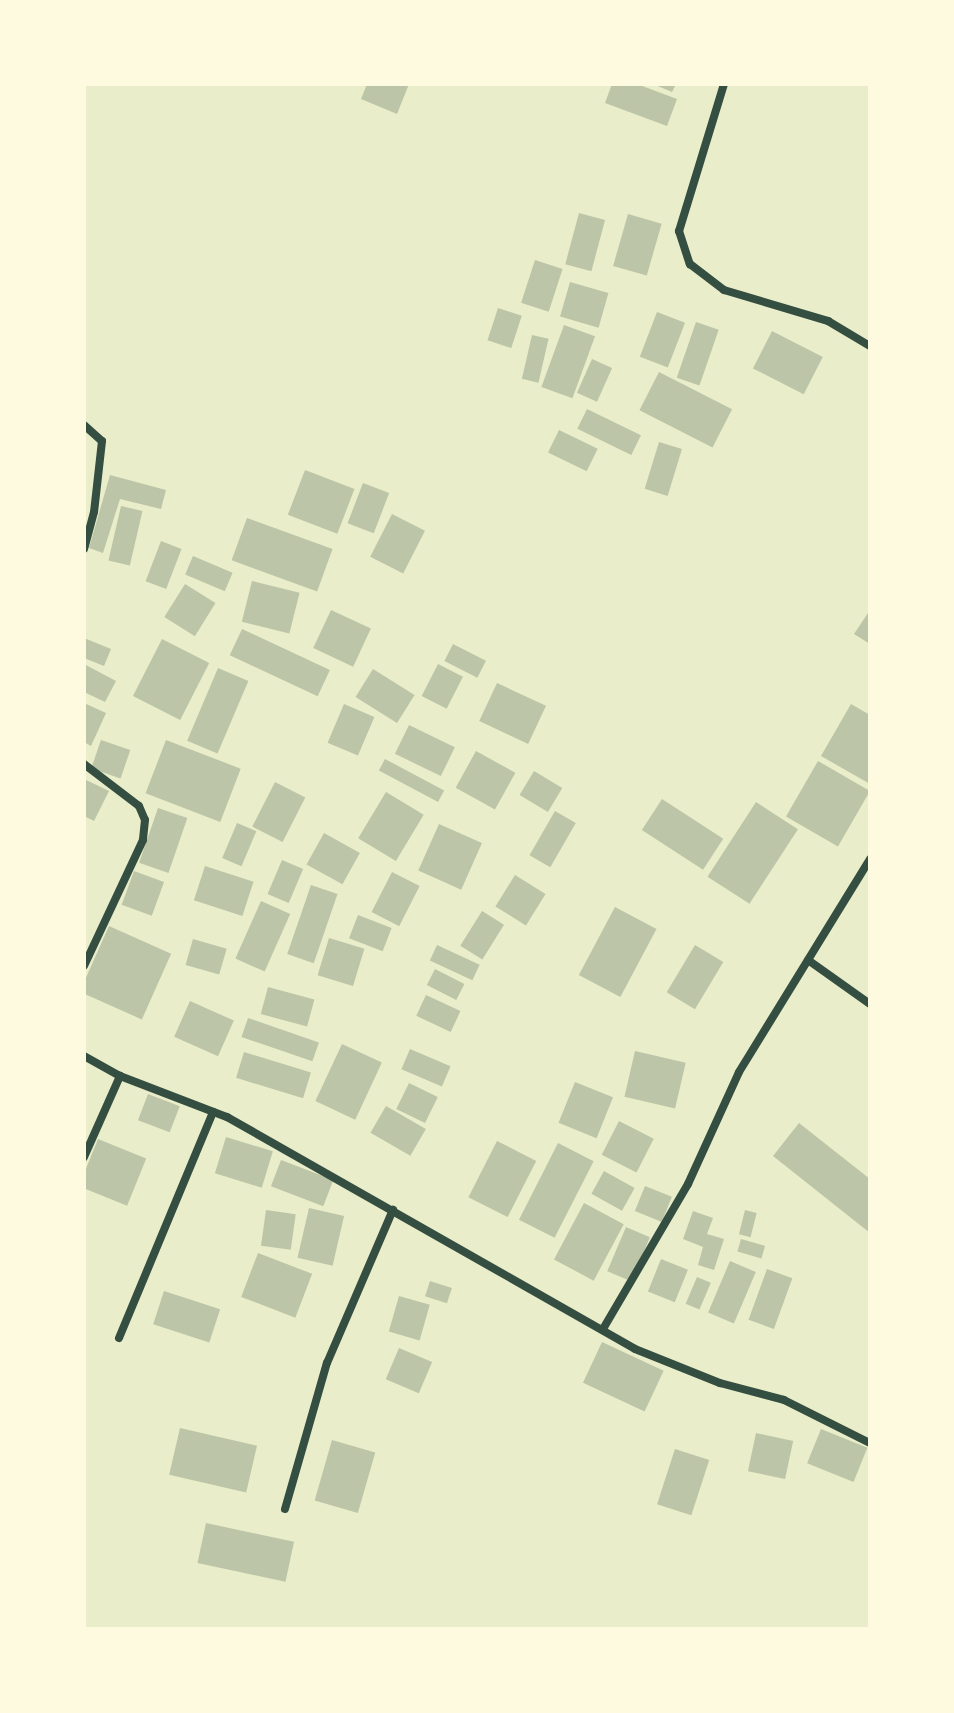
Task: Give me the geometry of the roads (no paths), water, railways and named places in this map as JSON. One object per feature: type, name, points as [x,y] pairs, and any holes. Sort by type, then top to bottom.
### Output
[{"type":"street","points":[[724,84],[679,231],[690,264],[724,290],[828,321],[870,346]]},
{"type":"street","points":[[84,425],[102,441],[94,512],[84,549]]},
{"type":"street","points":[[84,764],[139,806],[145,820],[143,840],[84,966]]},
{"type":"street","points":[[603,1329],[688,1184],[739,1072],[870,859]]},
{"type":"street","points":[[808,960],[870,1004]]},
{"type":"street","points":[[84,1056],[120,1076],[213,1112],[393,1210],[635,1349],[720,1383],[784,1400],[870,1443]]},
{"type":"street","points":[[84,1157],[120,1076]]},
{"type":"street","points":[[119,1338],[213,1112]]},
{"type":"street","points":[[285,1509],[327,1363],[393,1210]]}]
